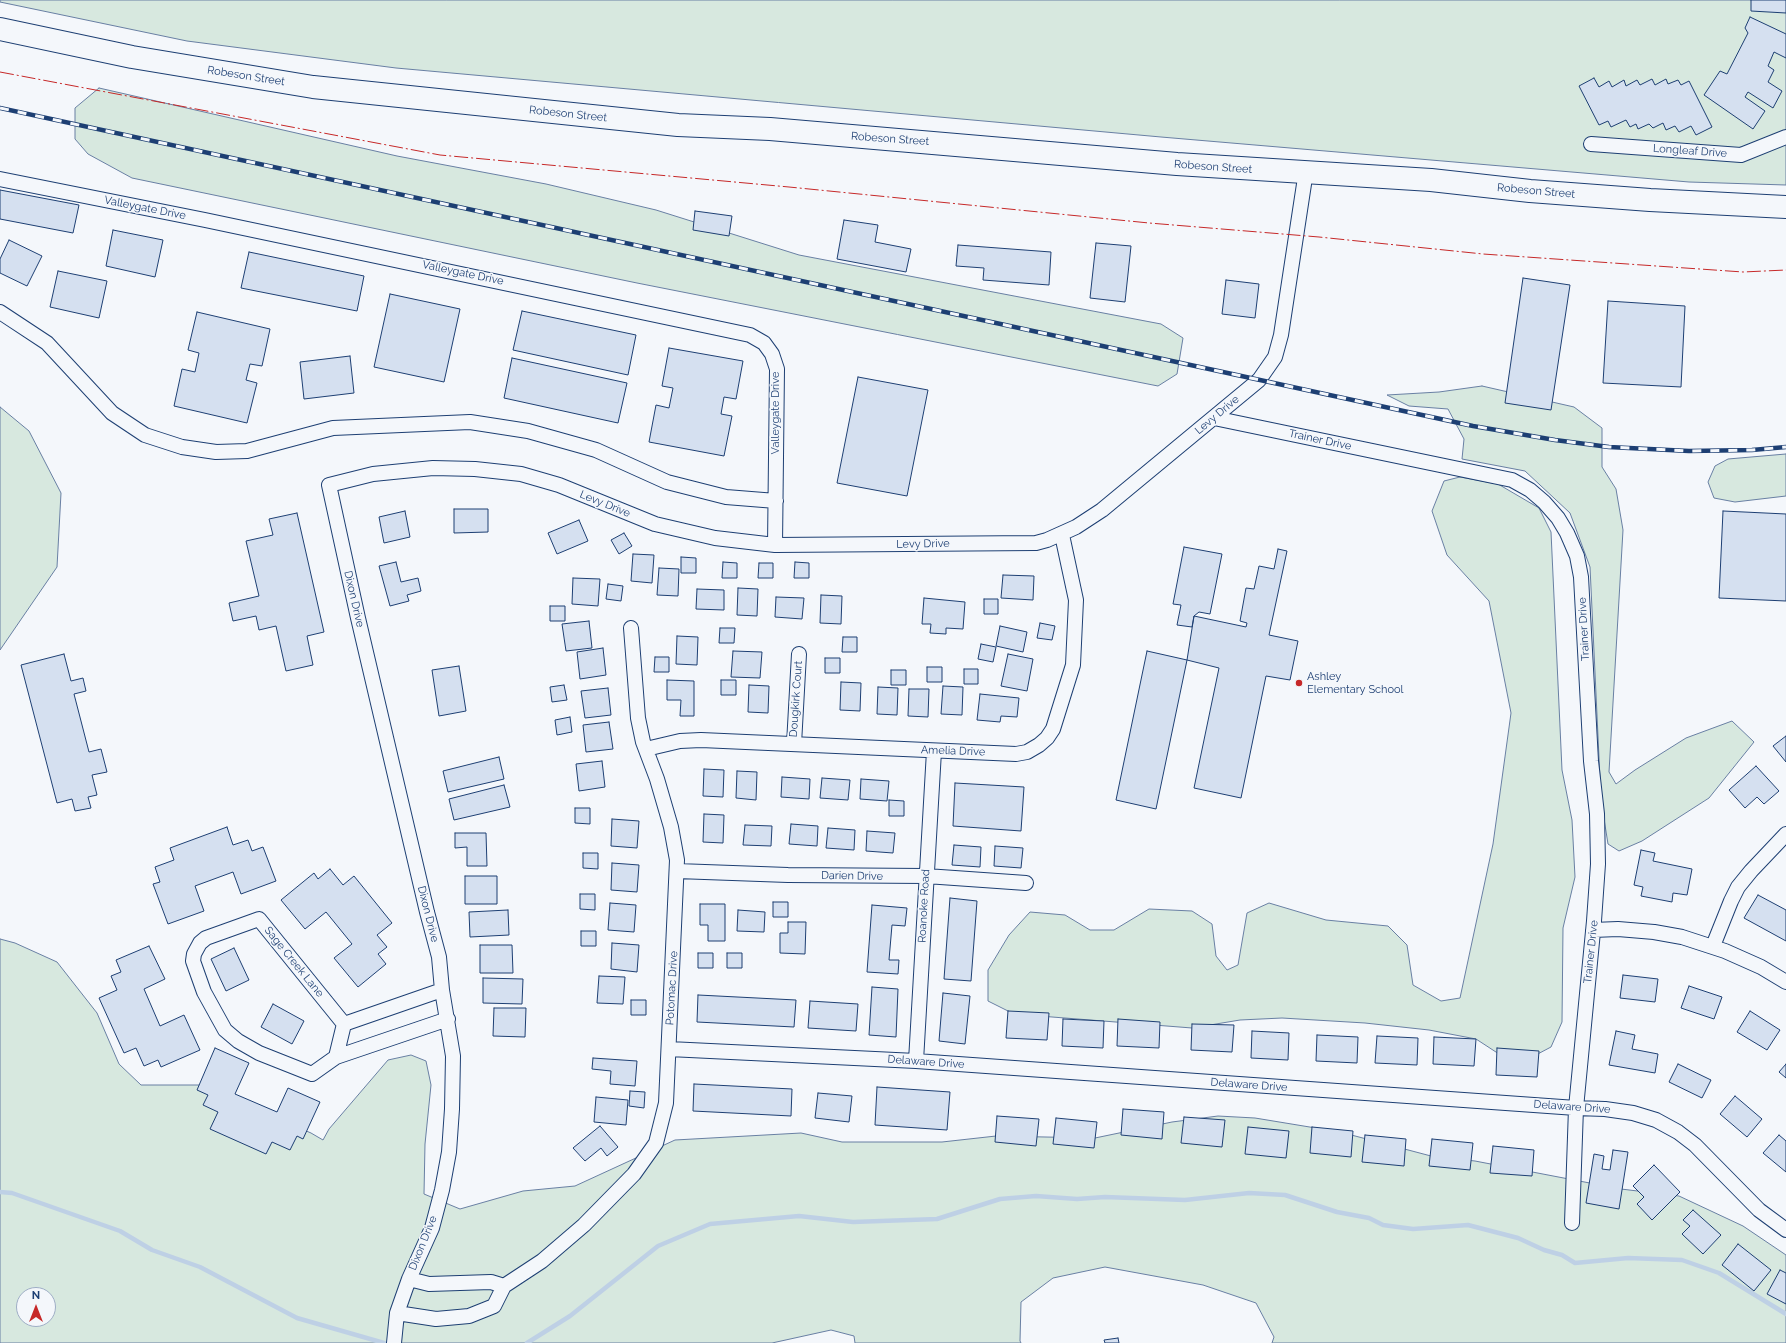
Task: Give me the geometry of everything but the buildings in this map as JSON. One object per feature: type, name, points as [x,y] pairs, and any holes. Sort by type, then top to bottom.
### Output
[{"type":"main road","name":"Robeson Street","points":[[0,29],[132,57],[321,88],[678,126],[770,129],[1250,170],[1306,171],[1431,180],[1530,191],[1650,200],[1786,207]]},
{"type":"street","name":"Longleaf Drive","points":[[1591,144],[1741,155],[1786,137]]},
{"type":"street","name":"Levy Drive","points":[[329,485],[373,474],[433,468],[521,474],[559,485],[655,524],[715,538],[775,545],[1036,542],[1062,534],[1090,519],[1102,510],[1214,418],[1259,380],[1275,357],[1281,335],[1306,171]]},
{"type":"street","name":"Valleygate Drive","points":[[0,179],[205,220],[750,334],[764,343],[772,354],[777,369],[775,545]]},
{"type":"street","points":[[0,312],[47,343],[112,413],[145,435],[182,447],[216,452],[247,451],[333,428],[470,422],[528,431],[596,450],[667,482],[726,497],[776,501]]},
{"type":"street","name":"Trainer Drive","points":[[1214,418],[1512,480],[1530,490],[1544,502],[1558,518],[1567,533],[1577,556],[1581,577],[1591,761],[1597,814],[1598,864],[1576,1108],[1572,1223]]},
{"type":"street","name":"Dixon Drive","points":[[329,485],[358,618],[427,912],[439,957],[442,990],[453,1056],[452,1109],[449,1152],[442,1190],[432,1228],[409,1279],[397,1313],[394,1343]]},
{"type":"street","name":"Amelia Drive","points":[[646,749],[680,742],[701,740],[934,751],[1016,754],[1027,752],[1047,738],[1053,728],[1073,665],[1076,600],[1062,534]]},
{"type":"street","name":"Potomac Drive","points":[[504,1286],[542,1261],[584,1225],[634,1174],[656,1143],[666,1103],[677,860],[671,827],[657,779],[646,749],[638,718],[631,628]]},
{"type":"street","name":"Dougkirk Court","points":[[794,744],[799,654]]},
{"type":"street","name":"Roanoke Road","points":[[916,1061],[934,751]]},
{"type":"street","points":[[1713,946],[1738,887],[1786,834]]},
{"type":"street","name":"Darien Drive","points":[[677,871],[788,875],[926,876],[1026,884]]},
{"type":"street","name":"Sage Creek Lane","points":[[344,1024],[259,920],[206,938],[196,948],[193,961],[204,992],[225,1030],[238,1041],[259,1053],[312,1074],[336,1057],[448,1020]]},
{"type":"street","points":[[1593,930],[1618,929],[1654,932],[1682,937],[1713,946],[1761,967],[1786,982]]},
{"type":"street","points":[[336,1057],[344,1024],[442,990]]},
{"type":"street","name":"Delaware Drive","points":[[669,1049],[916,1061],[1605,1109],[1633,1113],[1656,1120],[1678,1132],[1695,1145],[1759,1210],[1786,1230]]},
{"type":"street","points":[[397,1313],[436,1319],[470,1316],[494,1306],[504,1286],[491,1282],[429,1284],[409,1279]]},
{"type":"shaded area","points":[[0,0],[1786,0],[1786,185],[1689,182],[1161,137],[396,68],[187,41],[0,2]]},
{"type":"shaded area","points":[[99,88],[397,156],[546,184],[656,210],[799,255],[1161,324],[1183,338],[1177,374],[1158,386],[637,283],[132,178],[88,154],[75,139],[75,108]]},
{"type":"shaded area","points":[[1482,386],[1574,407],[1602,428],[1602,467],[1616,489],[1623,530],[1609,772],[1616,784],[1635,770],[1686,738],[1732,721],[1754,742],[1709,798],[1642,841],[1619,851],[1608,844],[1601,800],[1590,567],[1570,513],[1525,471],[1462,459],[1464,439],[1448,409],[1409,406],[1387,395],[1439,392]]},
{"type":"shaded area","points":[[0,407],[29,431],[61,493],[57,567],[0,650]]},
{"type":"shaded area","points":[[1786,454],[1786,496],[1735,502],[1714,498],[1708,482],[1715,466],[1728,459]]},
{"type":"shaded area","points":[[1460,477],[1498,484],[1539,508],[1551,532],[1562,770],[1572,820],[1575,877],[1563,928],[1562,1022],[1551,1047],[1532,1057],[1499,1054],[1476,1039],[1429,1030],[1365,1023],[1282,1018],[1240,1020],[1192,1028],[1014,1014],[988,1001],[988,970],[1009,935],[1030,912],[1065,915],[1090,930],[1114,930],[1149,909],[1192,911],[1212,924],[1216,956],[1227,970],[1238,965],[1247,913],[1269,903],[1326,920],[1388,926],[1407,945],[1413,985],[1441,1001],[1460,998],[1493,844],[1511,713],[1489,601],[1447,555],[1432,511],[1444,481]]},
{"type":"shaded area","points":[[0,939],[15,943],[57,962],[97,1013],[119,1064],[141,1085],[200,1085],[311,1133],[323,1140],[329,1129],[388,1060],[411,1055],[426,1061],[431,1085],[425,1144],[424,1194],[460,1209],[523,1191],[575,1186],[675,1140],[801,1133],[842,1142],[942,1142],[996,1136],[1095,1138],[1172,1122],[1218,1116],[1255,1118],[1340,1132],[1431,1156],[1475,1161],[1621,1189],[1679,1196],[1743,1226],[1786,1255],[1786,1343],[1272,1343],[1274,1337],[1256,1303],[1203,1285],[1105,1267],[1053,1278],[1021,1302],[1021,1343],[855,1343],[854,1336],[831,1330],[772,1343],[0,1343]]},
{"type":"waterway","points":[[0,1192],[12,1193],[120,1231],[152,1250],[200,1267],[297,1318],[384,1343]]},
{"type":"waterway","points":[[527,1343],[570,1316],[658,1246],[710,1224],[799,1216],[853,1222],[937,1219],[1000,1199],[1036,1196],[1077,1199],[1105,1197],[1185,1200],[1249,1193],[1285,1195],[1337,1212],[1369,1218],[1383,1225],[1413,1229],[1468,1225],[1518,1238],[1544,1250],[1562,1255],[1575,1263],[1628,1258],[1682,1260],[1719,1273],[1786,1314]]},
{"type":"railway","points":[[0,108],[1473,426],[1555,440],[1609,447],[1689,451],[1752,450],[1786,447]]},
{"type":"power","points":[[0,72],[440,155],[789,187],[1149,223],[1319,237],[1483,254],[1743,272],[1786,270]]},
{"type":"place","name":"Ashley Elementary School","points":[[1299,683]]}]
